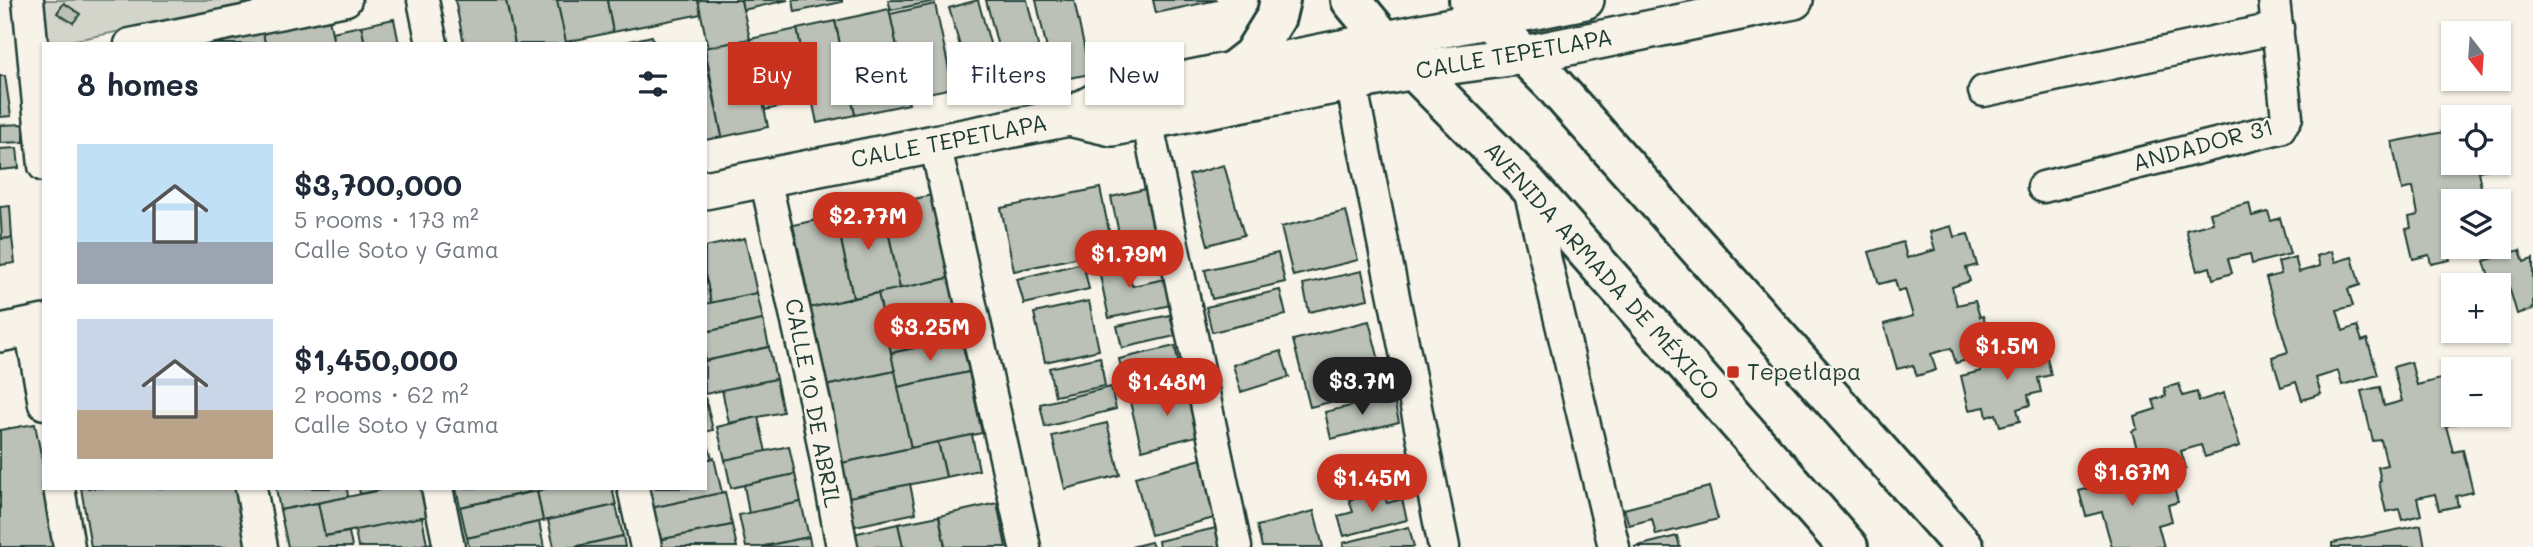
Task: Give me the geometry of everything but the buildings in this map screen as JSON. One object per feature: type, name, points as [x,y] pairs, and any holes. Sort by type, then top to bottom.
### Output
[{"type":"main road","points":[[1234,70],[1252,56],[1276,17],[1280,0]]},
{"type":"main road","name":"AVENIDA ARMADA DE MÉXICO","points":[[1351,0],[1384,40],[1528,185],[1848,547]]},
{"type":"main road","points":[[1477,9],[1525,55],[1964,547]]},
{"type":"street","points":[[28,0],[39,62],[42,124]]},
{"type":"street","points":[[140,42],[346,0]]},
{"type":"street","points":[[423,0],[432,42]]},
{"type":"street","name":"CALLE TEPETLAPA","points":[[707,190],[1069,117],[1107,96],[1384,40],[1477,9],[1585,0]]},
{"type":"street","name":"CALLE TEPETLAPA","points":[[1069,117],[1112,127],[1414,70],[1525,55],[1794,0]]},
{"type":"street","points":[[1984,91],[2276,14]]},
{"type":"street","name":"ANDADOR 31","points":[[2043,187],[2280,128],[2287,117],[2276,14]]},
{"type":"street","points":[[1351,82],[1444,547]]},
{"type":"street","points":[[1147,120],[1236,547]]},
{"type":"street","points":[[935,144],[1025,547]]},
{"type":"street","name":"CALLE 10 DE ABRIL","points":[[765,178],[816,407],[842,547]]},
{"type":"street","points":[[1528,185],[1614,547]]},
{"type":"street","points":[[25,328],[42,396]]},
{"type":"street","points":[[59,490],[69,547]]},
{"type":"street","points":[[251,490],[262,547]]},
{"type":"street","points":[[437,490],[449,547]]},
{"type":"street","points":[[633,490],[646,547]]},
{"type":"shaded area","points":[[42,0],[280,0],[65,42],[46,42]]},
{"type":"place","name":"Tepetlapa","points":[[1733,372]]}]
